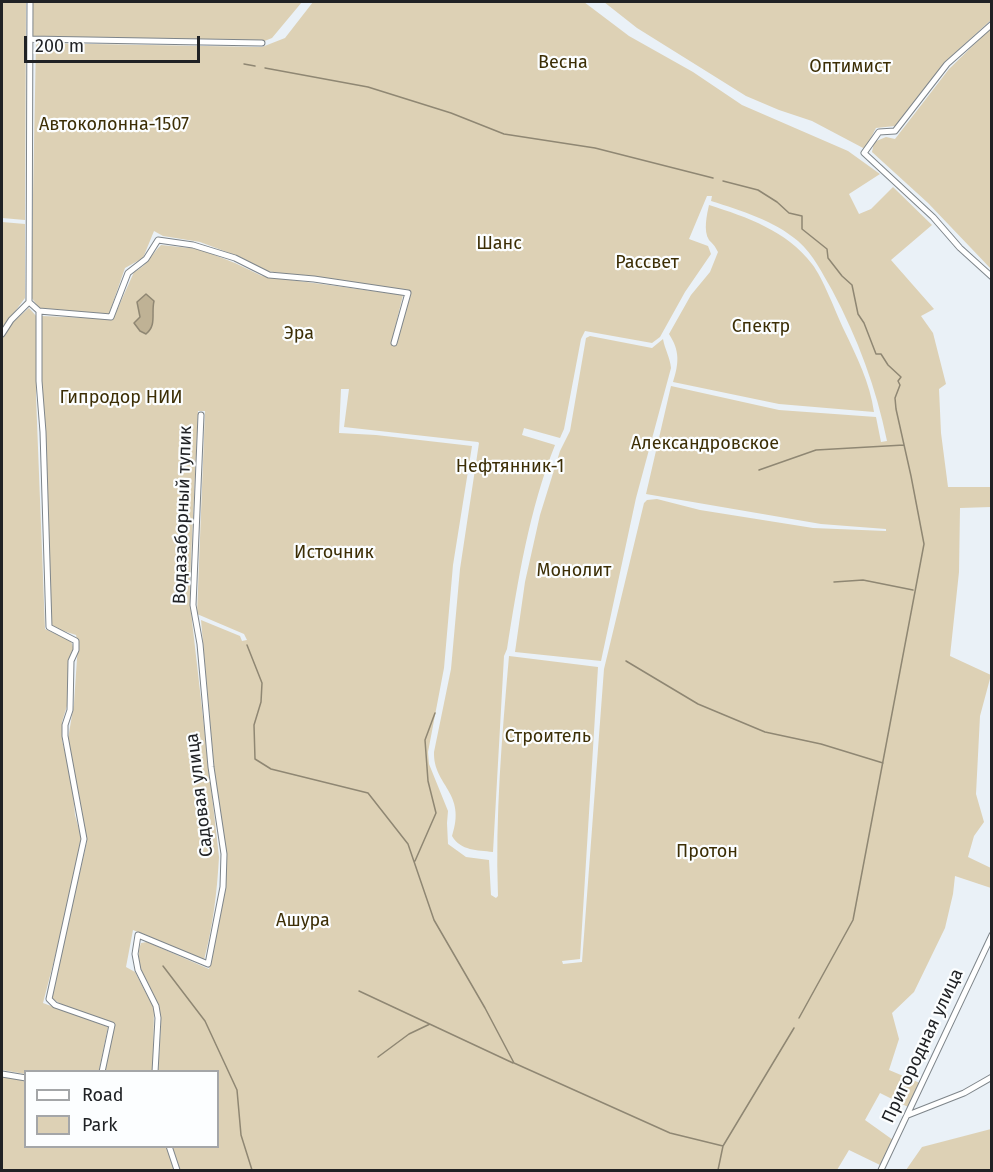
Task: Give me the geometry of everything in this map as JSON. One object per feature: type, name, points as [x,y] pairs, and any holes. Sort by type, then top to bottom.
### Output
[{"type":"street","points":[[2,334],[11,320],[29,302],[30,2]]},
{"type":"street","points":[[992,24],[947,64],[895,131],[879,132],[864,153],[933,217],[960,248],[992,277]]},
{"type":"street","points":[[30,39],[262,43]]},
{"type":"street","points":[[29,302],[39,311],[111,316],[128,273],[146,260],[158,240],[204,248],[235,258],[269,275],[314,279],[408,293],[394,343]]},
{"type":"street","points":[[39,311],[39,381],[43,432],[49,627],[76,641],[76,650],[71,662],[70,710],[65,725],[65,736],[84,839],[49,999],[55,1005],[112,1025],[102,1070]]},
{"type":"street","name":"Водазаборный тупик","points":[[195,616],[193,579],[201,415]]},
{"type":"street","name":"Садовая улица","points":[[155,1070],[157,1012],[138,970],[135,954],[138,935],[208,964],[223,886],[224,854],[211,767],[200,644],[195,616]]},
{"type":"street","name":"Пригородная улица","points":[[881,1170],[992,935]]},
{"type":"street","points":[[2,1074],[24,1078]]},
{"type":"street","points":[[908,1115],[964,1093],[990,1077]]},
{"type":"street","points":[[170,1148],[177,1170]]},
{"type":"green space","points":[[2,2],[26,2],[25,220],[2,218]]},
{"type":"green space","points":[[33,2],[302,2],[272,38],[262,42],[33,37]]},
{"type":"green space","points":[[313,2],[584,2],[629,36],[693,72],[742,105],[848,151],[880,174],[849,194],[859,214],[871,209],[893,187],[932,225],[891,260],[934,309],[921,316],[933,333],[946,384],[939,389],[941,433],[948,487],[991,487],[991,507],[960,508],[959,572],[950,656],[991,675],[980,716],[976,794],[984,822],[974,836],[968,857],[991,868],[991,888],[955,876],[945,928],[914,992],[892,1013],[899,1039],[889,1070],[920,1083],[908,1107],[880,1093],[865,1120],[893,1140],[880,1165],[849,1150],[837,1170],[2,1170],[2,1076],[24,1080],[24,1148],[219,1148],[219,1070],[158,1070],[159,1011],[141,967],[139,951],[141,943],[147,942],[209,969],[223,893],[226,855],[215,779],[201,620],[240,636],[242,641],[247,640],[244,634],[197,614],[205,411],[198,411],[190,581],[192,621],[219,857],[214,909],[204,960],[133,930],[126,967],[135,972],[154,1008],[153,1070],[105,1070],[114,1023],[71,1010],[51,998],[87,841],[68,739],[74,703],[78,644],[76,635],[51,625],[42,386],[42,316],[113,319],[134,272],[145,264],[161,245],[199,249],[262,276],[403,295],[391,345],[395,345],[411,291],[266,271],[240,257],[200,242],[163,236],[154,231],[143,258],[125,268],[109,314],[39,308],[31,297],[36,43],[262,47],[285,38]],"holes":[[[707,196],[712,196],[711,201],[778,227],[804,246],[813,258],[832,290],[858,345],[872,382],[887,441],[881,442],[876,417],[779,410],[671,386],[646,494],[821,524],[886,529],[886,531],[813,528],[700,510],[657,499],[647,500],[644,503],[604,669],[582,962],[563,964],[562,961],[580,959],[598,667],[509,656],[500,776],[497,836],[498,896],[496,898],[491,895],[489,860],[466,857],[448,844],[448,811],[429,764],[428,752],[444,668],[453,565],[472,446],[339,433],[341,389],[349,389],[344,427],[479,443],[460,569],[451,669],[434,752],[438,773],[453,799],[455,821],[452,836],[465,847],[493,852],[504,656],[531,520],[555,445],[522,435],[524,428],[560,438],[564,429],[581,339],[585,331],[652,343],[660,337],[685,292],[711,254],[708,246],[689,239]]]},
{"type":"green space","name":"Оптимист","points":[[604,2],[991,2],[992,19],[946,61],[895,126],[876,128],[865,149],[812,121],[746,96],[637,28]]},
{"type":"green space","points":[[991,28],[991,269],[928,203],[872,152],[874,142],[886,137],[895,139],[949,69]]},
{"type":"green space","name":"Спектр","points":[[709,205],[752,220],[778,234],[802,252],[812,264],[858,360],[874,412],[779,404],[673,382],[677,357],[669,334],[691,295],[710,272],[718,252],[706,232]]},
{"type":"green space","points":[[2,222],[25,224],[25,298],[2,329]]},
{"type":"green space","points":[[29,308],[38,318],[36,396],[45,629],[71,641],[74,650],[69,663],[67,706],[62,722],[62,740],[72,781],[75,815],[82,840],[43,1003],[108,1027],[99,1070],[24,1070],[24,1074],[2,1070],[2,338],[12,323]]},
{"type":"green space","name":"Монолит","points":[[590,336],[652,348],[663,339],[671,368],[636,498],[601,661],[515,652],[525,582],[540,515],[560,451],[570,431],[586,338]]},
{"type":"green space","points":[[991,1129],[991,1170],[906,1170],[922,1147]]},
{"type":"shaded area","points":[[146,294],[154,301],[153,323],[146,334],[140,331],[134,323],[140,317],[137,302]]},
{"type":"waterway","points":[[244,64],[255,66]]},
{"type":"waterway","points":[[265,68],[368,87],[451,113],[504,134],[595,148],[713,178]]},
{"type":"waterway","points":[[723,181],[758,190],[789,213],[802,216],[802,229],[827,249],[828,258],[852,285],[858,314],[876,354],[881,354],[888,365],[901,377],[895,398],[896,409],[924,544],[853,920],[799,1018]]},
{"type":"waterway","points":[[759,470],[816,450],[904,445]]},
{"type":"waterway","points":[[834,582],[863,580],[913,590]]},
{"type":"waterway","points":[[247,645],[262,683],[261,702],[254,725],[255,759],[271,769],[368,793],[408,844],[434,920],[514,1063],[670,1133],[723,1146]]},
{"type":"waterway","points":[[626,661],[698,704],[765,732],[821,744],[883,763]]},
{"type":"waterway","points":[[415,861],[436,813],[428,781],[425,740],[435,713]]},
{"type":"waterway","points":[[163,966],[205,1021],[237,1090],[241,1135],[252,1170]]},
{"type":"waterway","points":[[359,991],[513,1063]]},
{"type":"waterway","points":[[378,1057],[409,1034],[430,1024]]},
{"type":"waterway","points":[[718,1170],[723,1146],[794,1028]]},
{"type":"park label","name":"Весна","points":[[563,63]]},
{"type":"park label","name":"Автоколонна-1507","points":[[114,125]]},
{"type":"park label","name":"Шанс","points":[[499,244]]},
{"type":"park label","name":"Рассвет","points":[[647,263]]},
{"type":"park label","name":"Эра","points":[[299,334]]},
{"type":"park label","name":"Гипродор НИИ","points":[[121,398]]},
{"type":"park label","name":"Александровское","points":[[705,444]]},
{"type":"park label","name":"Нефтянник-1","points":[[510,467]]},
{"type":"park label","name":"Источник","points":[[334,553]]},
{"type":"park label","name":"Строитель","points":[[548,737]]},
{"type":"park label","name":"Протон","points":[[707,852]]},
{"type":"park label","name":"Ашура","points":[[303,921]]}]
